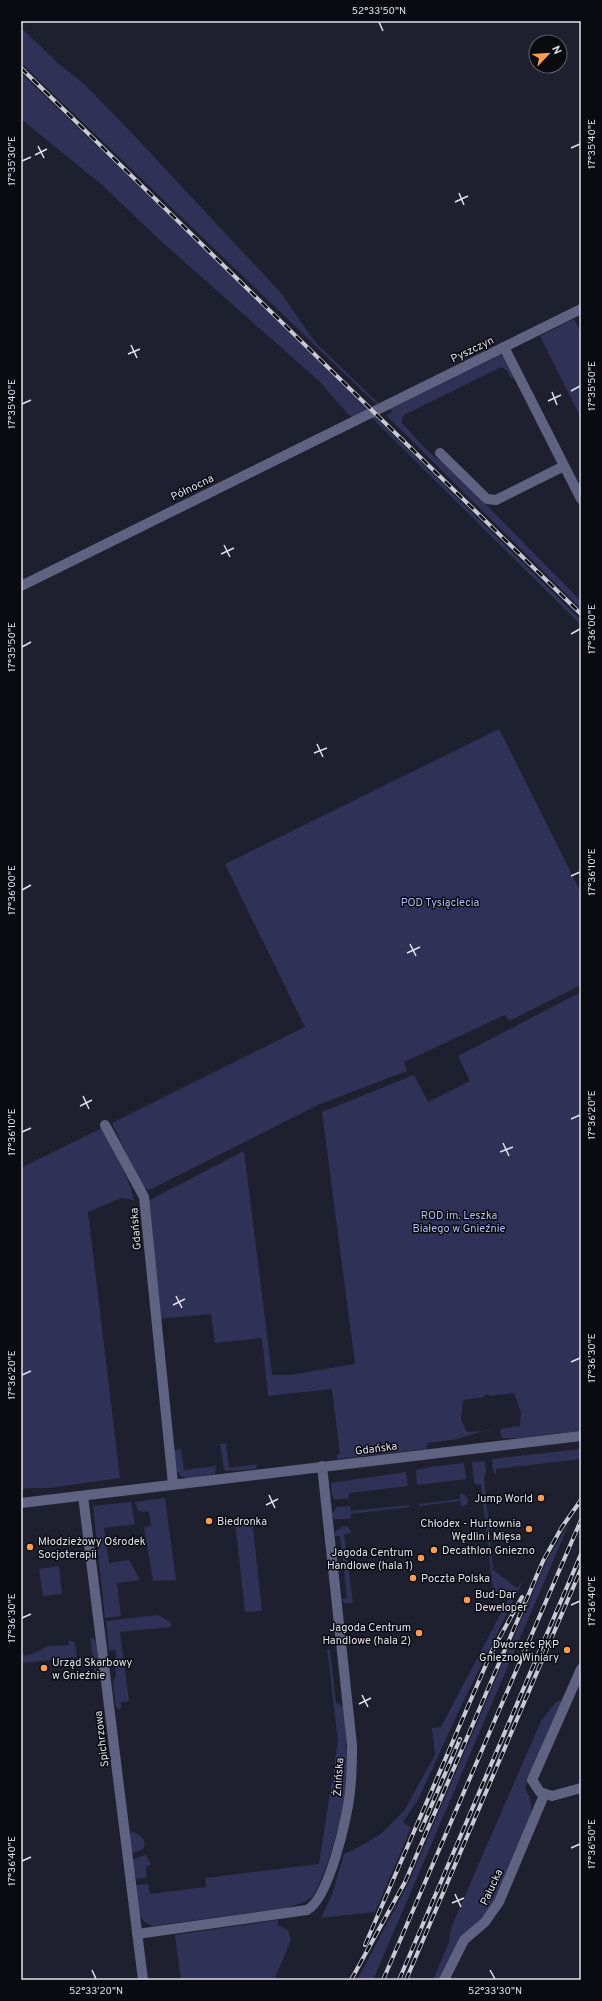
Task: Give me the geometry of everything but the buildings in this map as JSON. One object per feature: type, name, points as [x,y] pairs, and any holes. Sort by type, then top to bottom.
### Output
[{"type":"street","name":"Pyszczyn","points":[[374,411],[581,309]]},
{"type":"street","points":[[504,347],[581,500]]},
{"type":"street","name":"Północna","points":[[21,586],[374,411]]},
{"type":"street","points":[[440,453],[487,499],[496,500],[564,466]]},
{"type":"street","name":"Gdańska","points":[[105,1125],[144,1197],[173,1484]]},
{"type":"street","name":"Gdańska","points":[[21,1503],[581,1436]]},
{"type":"street","name":"Żnińska","points":[[137,1934],[307,1910],[317,1902],[326,1881],[343,1829],[350,1791],[352,1745],[322,1466]]},
{"type":"street","name":"Spichrzowa","points":[[83,1496],[143,1980]]},
{"type":"street","points":[[581,1669],[532,1780],[536,1787],[544,1794],[558,1795],[581,1788]]},
{"type":"street","name":"Pałucka","points":[[444,1980],[464,1940],[485,1922],[499,1902],[544,1794]]},
{"type":"green space","points":[[21,28],[59,64],[85,85],[128,129],[280,292],[315,342],[378,403],[377,405],[21,63]]},
{"type":"green space","points":[[21,73],[359,398],[369,410],[352,417],[350,416],[319,381],[162,242],[101,184],[21,119]]},
{"type":"green space","points":[[574,319],[581,333],[581,418],[540,336]]},
{"type":"green space","points":[[500,355],[504,357],[514,377],[511,378],[507,370],[501,367],[404,415],[401,422],[428,451],[444,462],[581,601],[581,609],[386,415],[392,413],[391,409]]},
{"type":"green space","points":[[373,415],[580,619],[581,625],[370,416]]},
{"type":"green space","name":"POD Tysiąclecia","points":[[499,729],[581,893],[581,985],[509,1021],[505,1015],[404,1062],[407,1071],[320,1104],[149,1190],[143,1188],[112,1123],[305,1027],[225,864]]},
{"type":"green space","name":"ROD im. Leszka Białego w Gnieźnie","points":[[581,992],[581,1431],[519,1438],[502,1438],[500,1429],[520,1426],[521,1412],[514,1393],[489,1396],[489,1394],[484,1395],[484,1397],[463,1400],[461,1419],[467,1432],[494,1430],[479,1432],[457,1439],[428,1443],[426,1449],[337,1459],[337,1454],[340,1454],[332,1389],[268,1396],[262,1338],[215,1343],[211,1314],[158,1319],[144,1203],[244,1151],[272,1375],[290,1375],[355,1364],[322,1112],[414,1075],[428,1102],[470,1081],[458,1056]]},
{"type":"green space","points":[[104,1127],[131,1188],[134,1200],[121,1198],[88,1212],[120,1478],[49,1488],[26,1488],[21,1490],[21,1168]]},
{"type":"green space","points":[[226,1443],[229,1468],[257,1464],[256,1469],[226,1471],[224,1469],[220,1444]]},
{"type":"green space","points":[[181,1449],[184,1470],[216,1466],[215,1474],[189,1478],[183,1477],[176,1470],[172,1450]]},
{"type":"green space","points":[[581,1449],[581,1459],[496,1469],[496,1474],[493,1471],[492,1459]]},
{"type":"green space","points":[[485,1461],[486,1472],[484,1477],[493,1570],[517,1588],[523,1581],[460,1708],[419,1798],[403,1822],[411,1828],[375,1912],[321,1918],[332,1895],[344,1854],[365,1844],[383,1832],[404,1811],[435,1755],[432,1728],[441,1727],[509,1598],[493,1589],[481,1484],[476,1485],[474,1482],[472,1462]]},
{"type":"green space","points":[[464,1463],[466,1479],[417,1485],[416,1470]]},
{"type":"green space","points":[[406,1472],[408,1486],[349,1493],[349,1498],[335,1500],[332,1496],[331,1483]]},
{"type":"green space","points":[[460,1493],[464,1494],[468,1499],[468,1502],[463,1507],[461,1507],[460,1501],[419,1506],[419,1504],[460,1499]]},
{"type":"green space","points":[[165,1498],[176,1580],[153,1581],[144,1527],[151,1526],[149,1512],[138,1511],[135,1502]]},
{"type":"green space","points":[[131,1502],[135,1524],[104,1528],[109,1563],[129,1560],[140,1580],[117,1583],[121,1616],[105,1618],[93,1506]]},
{"type":"green space","points":[[410,1505],[410,1507],[351,1514],[351,1519],[334,1519],[332,1514],[337,1507],[350,1506],[351,1511]]},
{"type":"green space","points":[[572,1517],[373,1980],[357,1980],[408,1884],[546,1562]]},
{"type":"green space","points":[[252,1519],[262,1611],[245,1612],[235,1521]]},
{"type":"green space","points":[[343,1526],[348,1527],[352,1533],[344,1534],[353,1603],[345,1603],[341,1599],[347,1598],[340,1536],[335,1536],[335,1532]]},
{"type":"green space","points":[[59,1566],[62,1594],[43,1596],[39,1569]]},
{"type":"green space","points":[[158,1615],[170,1622],[171,1627],[120,1632],[129,1701],[121,1702],[121,1708],[118,1709],[116,1707],[113,1683],[116,1676],[114,1660],[116,1657],[116,1650],[109,1651],[106,1621]]},
{"type":"green space","points":[[90,1637],[96,1641],[98,1660],[95,1675]]},
{"type":"green space","points":[[69,1640],[75,1643],[77,1657],[25,1663],[21,1661],[21,1651],[23,1652],[24,1656],[35,1653],[48,1646],[69,1645]]},
{"type":"green space","points":[[327,1649],[330,1650],[336,1703],[344,1707],[348,1771],[343,1811],[328,1862],[317,1889],[312,1897],[305,1902],[286,1908],[153,1926],[147,1923],[143,1920],[138,1910],[136,1885],[148,1884],[150,1894],[206,1887],[205,1878],[319,1864],[338,1741]]},
{"type":"green space","points":[[560,1700],[562,1702],[525,1788],[531,1803],[530,1819],[494,1903],[486,1914],[464,1935],[440,1980],[433,1980],[449,1942],[451,1928],[541,1721],[555,1703]]},
{"type":"green space","points":[[134,1832],[141,1836],[145,1843],[143,1849],[134,1853],[132,1852],[129,1833]]},
{"type":"green space","points":[[146,1855],[151,1865],[146,1866],[147,1878],[136,1879],[133,1862],[134,1859]]},
{"type":"green space","points":[[278,1920],[278,1925],[288,1930],[291,1940],[274,1980],[181,1980],[175,1935]]},
{"type":"railway","points":[[21,68],[581,614]]},
{"type":"railway","points":[[351,1980],[405,1882],[543,1561],[562,1527],[581,1500]]},
{"type":"railway","points":[[383,1980],[581,1520]]},
{"type":"railway","points":[[399,1980],[581,1554]]},
{"type":"railway","points":[[406,1980],[581,1569]]},
{"type":"railway","points":[[365,1945],[491,1653],[522,1597]]},
{"type":"railway","points":[[421,1830],[460,1739]]},
{"type":"place","name":"Jump World","points":[[541,1498]]},
{"type":"place","name":"Biedronka","points":[[209,1521]]},
{"type":"place","name":"Chłodex - Hurtownia Wędlin i Mięsa","points":[[529,1529]]},
{"type":"place","name":"Młodzieżowy Ośrodek Socjoterapii","points":[[30,1547]]},
{"type":"place","name":"Decathlon Gniezno","points":[[434,1550]]},
{"type":"place","name":"Jagoda Centrum Handlowe (hala 1)","points":[[421,1558]]},
{"type":"place","name":"Poczta Polska","points":[[413,1578]]},
{"type":"place","name":"Bud-Dar Deweloper","points":[[467,1600]]},
{"type":"place","name":"Jagoda Centrum Handlowe (hala 2)","points":[[419,1633]]},
{"type":"place","name":"Dworzec PKP Gniezno Winiary","points":[[567,1650]]},
{"type":"place","name":"Urząd Skarbowy w Gnieźnie","points":[[44,1668]]}]
